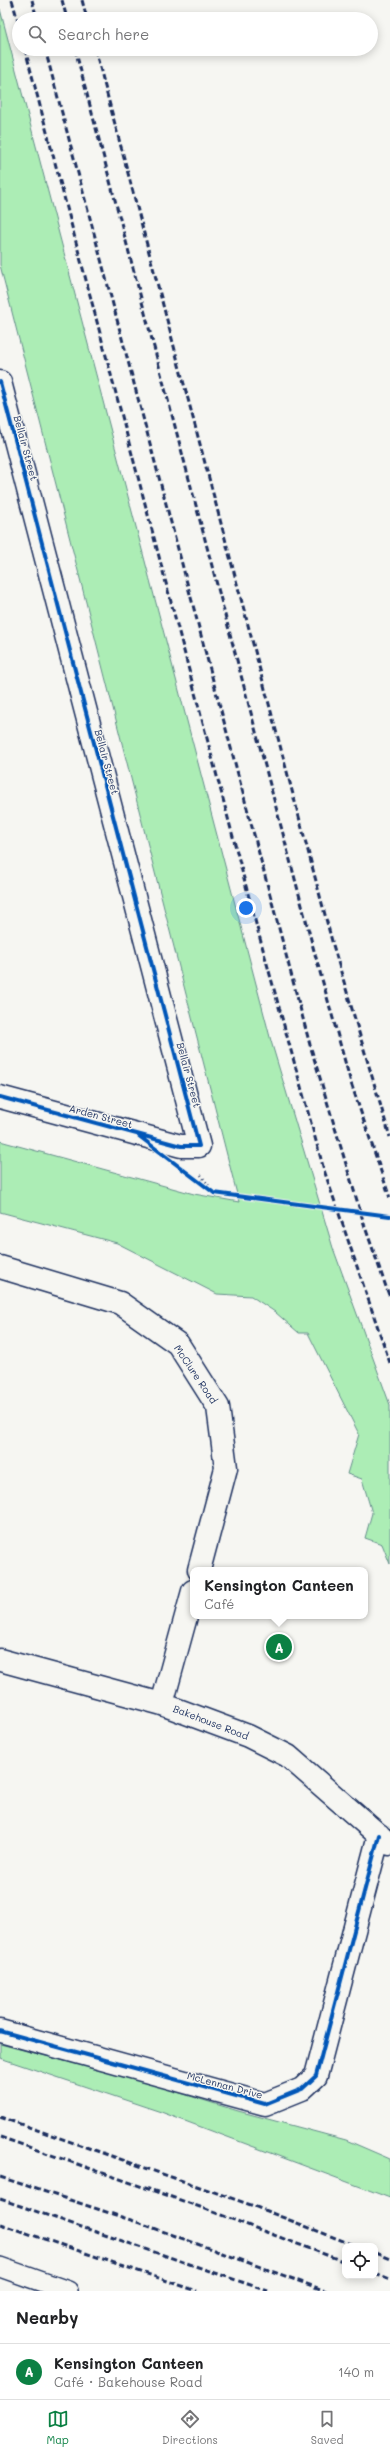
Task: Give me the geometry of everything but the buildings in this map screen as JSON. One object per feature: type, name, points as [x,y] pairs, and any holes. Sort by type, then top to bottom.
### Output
[{"type":"street","name":"Bellair Street","points":[[0,382],[199,1146]]},
{"type":"street","name":"Arden Street","points":[[0,1097],[181,1146],[199,1146]]},
{"type":"street","name":"McClure Road","points":[[0,1267],[120,1303],[178,1344],[218,1407],[226,1468],[200,1567]]},
{"type":"street","points":[[162,1704],[190,1602]]},
{"type":"street","name":"Bakehouse Road","points":[[0,1660],[162,1704],[248,1736],[288,1756],[385,1840]]},
{"type":"street","name":"McLennan Drive","points":[[0,2031],[265,2104],[302,2089],[316,2076],[385,1840]]},
{"type":"lane","points":[[0,2267],[68,2291]]},
{"type":"path","points":[[201,1184],[214,1193],[220,1194]]},
{"type":"green space","points":[[0,9],[271,1041],[333,1248],[390,1405],[390,1564],[382,1544],[365,1538],[372,1513],[362,1479],[347,1474],[359,1434],[308,1333],[299,1333],[275,1312],[251,1296],[217,1294],[117,1243],[0,1212],[0,1141],[194,1194],[239,1202],[0,265]]},
{"type":"green space","points":[[0,2044],[142,2081],[238,2111],[346,2140],[390,2159],[390,2198],[161,2112],[0,2058]]},
{"type":"railway","points":[[12,0],[15,12]]},
{"type":"railway","points":[[32,0],[35,12]]},
{"type":"railway","points":[[62,0],[65,12]]},
{"type":"railway","points":[[82,0],[85,12]]},
{"type":"railway","points":[[27,56],[256,924],[324,1170],[390,1363]]},
{"type":"railway","points":[[47,56],[310,1045],[365,1227],[390,1298]]},
{"type":"railway","points":[[77,56],[313,947],[351,1083],[390,1198]]},
{"type":"railway","points":[[97,56],[333,945],[390,1137]]},
{"type":"railway","points":[[0,2117],[251,2205],[348,2243]]},
{"type":"railway","points":[[0,2137],[200,2207],[342,2261]]},
{"type":"railway","points":[[0,2177],[140,2223],[326,2291]]},
{"type":"railway","points":[[0,2199],[268,2291]]},
{"type":"railway","points":[[0,2224],[197,2291]]},
{"type":"railway","points":[[378,2254],[390,2259]]},
{"type":"railway","points":[[378,2275],[390,2280]]},
{"type":"cycle path","points":[[0,382],[199,1146],[181,1146],[0,1097]]},
{"type":"cycle path","points":[[139,1136],[214,1193],[390,1216]]},
{"type":"cycle path","points":[[0,2031],[265,2104],[302,2089],[316,2076],[379,1835]]},
{"type":"place","name":"Kensington Canteen","points":[[279,1647]]}]
